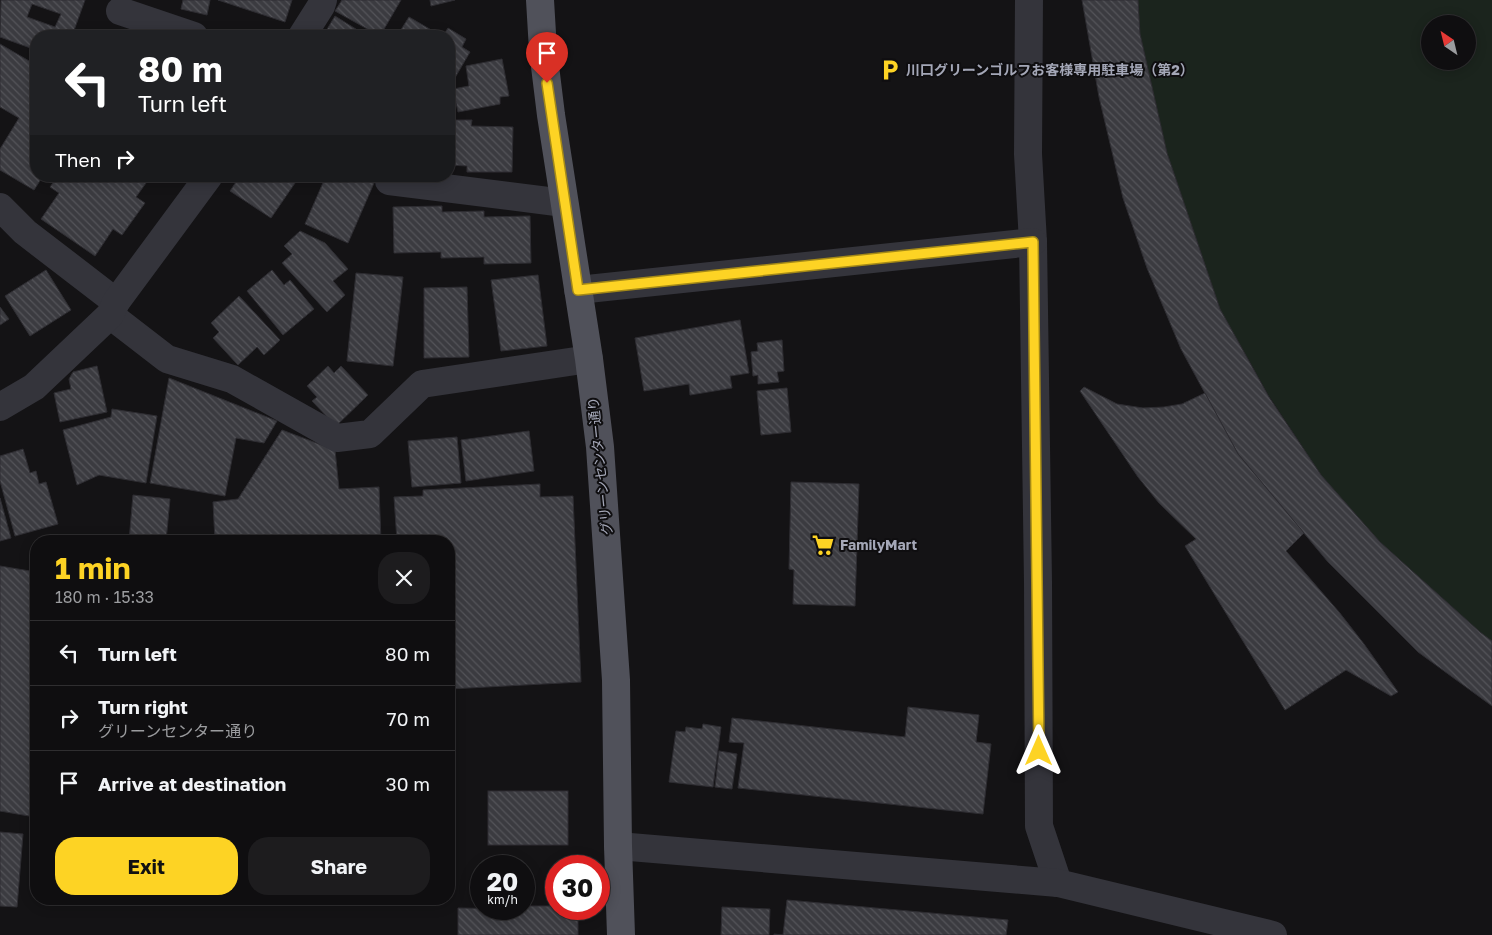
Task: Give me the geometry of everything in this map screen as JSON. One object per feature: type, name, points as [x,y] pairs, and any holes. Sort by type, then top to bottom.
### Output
[{"type":"main road","name":"グリーンセンター通り","points":[[540,0],[543,50],[600,447],[616,680],[621,935]]},
{"type":"street","points":[[306,30],[323,0]]},
{"type":"street","points":[[1029,0],[1028,154],[1033,242],[1038,582],[1039,826],[1058,883]]},
{"type":"street","points":[[120,11],[176,30]]},
{"type":"street","points":[[0,407],[34,387],[113,309],[205,182]]},
{"type":"street","points":[[397,182],[564,203]]},
{"type":"street","points":[[0,207],[25,232],[167,359],[232,380],[337,438],[370,434],[422,384],[588,359]]},
{"type":"street","points":[[578,290],[1033,242]]},
{"type":"street","points":[[618,846],[1058,883],[1273,935]]},
{"type":"shaded area","points":[[1138,0],[1492,0],[1492,641],[1380,542],[1321,475],[1269,396],[1220,309],[1167,153],[1140,34]]},
{"type":"building","points":[[1,0],[85,0],[74,30],[30,30],[30,48],[0,37]],"holes":[[[32,4],[61,14],[55,27],[27,17]]]},
{"type":"building","points":[[183,0],[210,0],[207,15],[181,9]]},
{"type":"building","points":[[218,0],[292,0],[285,22]]},
{"type":"building","points":[[342,0],[401,0],[384,30],[369,30],[335,11]]},
{"type":"building","points":[[430,0],[455,0],[431,6]]},
{"type":"building","points":[[1082,0],[1138,0],[1140,34],[1167,153],[1220,309],[1269,397],[1321,475],[1380,542],[1492,641],[1492,706],[1418,652],[1328,562],[1238,454],[1181,349],[1147,268],[1123,198],[1099,97]]},
{"type":"building","points":[[335,16],[357,30],[327,30]]},
{"type":"building","points":[[409,17],[431,30],[401,30]]},
{"type":"building","points":[[455,32],[466,39],[462,47],[470,52],[455,78]]},
{"type":"building","points":[[0,44],[30,62],[30,182],[39,182],[34,190],[0,170],[0,149],[19,118],[0,107]]},
{"type":"building","points":[[502,59],[509,96],[500,97],[500,104],[458,112],[455,89],[469,86],[466,66]]},
{"type":"building","points":[[455,120],[472,120],[471,126],[513,127],[512,172],[467,172],[467,166],[455,165]]},
{"type":"building","points":[[54,182],[144,182],[146,183],[136,197],[145,203],[122,235],[113,229],[95,256],[41,219],[59,193],[50,187]]},
{"type":"building","points":[[236,182],[295,183],[271,218],[230,191]]},
{"type":"building","points":[[323,182],[374,182],[348,243],[305,224]]},
{"type":"building","points":[[442,206],[442,212],[484,211],[484,217],[530,216],[531,263],[484,264],[484,257],[441,258],[441,252],[394,253],[393,207]]},
{"type":"building","points":[[300,231],[325,243],[348,269],[333,281],[345,295],[327,312],[282,263],[292,254],[284,246]]},
{"type":"building","points":[[46,270],[71,310],[30,336],[5,296]]},
{"type":"building","points":[[272,270],[284,285],[290,280],[314,309],[283,335],[247,291]]},
{"type":"building","points":[[356,273],[403,277],[393,366],[347,361]]},
{"type":"building","points":[[538,275],[547,346],[501,351],[491,280]]},
{"type":"building","points":[[467,287],[469,357],[424,358],[424,288]]},
{"type":"building","points":[[239,296],[280,340],[264,355],[257,347],[238,365],[213,338],[219,332],[211,323]]},
{"type":"building","points":[[0,307],[9,319],[0,325]]},
{"type":"building","points":[[740,320],[749,373],[730,376],[732,388],[690,395],[689,384],[644,391],[635,338]]},
{"type":"building","points":[[782,340],[784,371],[777,372],[779,382],[758,384],[758,375],[753,376],[751,352],[758,351],[757,343]]},
{"type":"building","points":[[97,366],[107,412],[60,422],[54,393],[71,389],[69,379],[73,372]]},
{"type":"building","points":[[328,366],[334,373],[341,366],[368,395],[336,426],[312,401],[317,397],[307,386]]},
{"type":"building","points":[[169,378],[277,421],[264,443],[236,438],[225,496],[150,483]]},
{"type":"building","points":[[1084,387],[1117,404],[1143,408],[1182,404],[1205,393],[1238,454],[1304,533],[1286,551],[1339,612],[1398,692],[1391,696],[1346,670],[1285,710],[1185,546],[1196,539],[1159,503],[1138,477],[1080,391]]},
{"type":"building","points":[[787,388],[791,432],[761,435],[757,391]]},
{"type":"building","points":[[112,409],[157,416],[146,483],[99,475],[77,485],[63,430],[111,417]]},
{"type":"building","points":[[282,430],[335,450],[339,489],[379,487],[381,535],[215,535],[213,502],[238,499]]},
{"type":"building","points":[[529,431],[534,471],[466,481],[461,440]]},
{"type":"building","points":[[457,437],[461,483],[412,487],[408,441]]},
{"type":"building","points":[[23,449],[30,473],[36,471],[39,484],[46,482],[58,524],[15,536],[0,481],[0,456]]},
{"type":"building","points":[[791,482],[859,484],[855,606],[793,604],[794,570],[789,569]]},
{"type":"building","points":[[540,484],[540,497],[573,496],[581,682],[455,689],[455,535],[397,535],[394,497],[423,496],[423,490]]},
{"type":"building","points":[[133,495],[170,499],[167,535],[130,535]]},
{"type":"building","points":[[0,498],[11,538],[0,541]]},
{"type":"building","points":[[0,566],[30,571],[30,810],[29,816],[0,811]]},
{"type":"building","points":[[908,707],[979,715],[976,742],[991,744],[983,814],[738,788],[744,743],[729,742],[732,718],[905,737]]},
{"type":"building","points":[[703,724],[721,727],[713,787],[669,782],[676,731],[685,732],[686,727],[702,729]]},
{"type":"building","points":[[719,751],[737,754],[732,789],[715,787]]},
{"type":"building","points":[[488,791],[568,791],[568,845],[488,845]]},
{"type":"building","points":[[0,832],[23,834],[17,907],[0,906]]},
{"type":"building","points":[[787,900],[1008,920],[1006,935],[783,935]]},
{"type":"building","points":[[535,906],[545,906],[545,920],[578,920],[578,935],[458,935],[458,908],[470,908],[470,920],[535,920]]},
{"type":"building","points":[[722,907],[770,909],[769,935],[721,935]]},
{"type":"place","name":"川口グリーンゴルフお客様専用駐車場（第2）","points":[[890,70]]},
{"type":"place","name":"FamilyMart","points":[[823,545]]},
{"type":"route","points":[[547,83],[578,290],[1033,242],[1039,751]]}]
